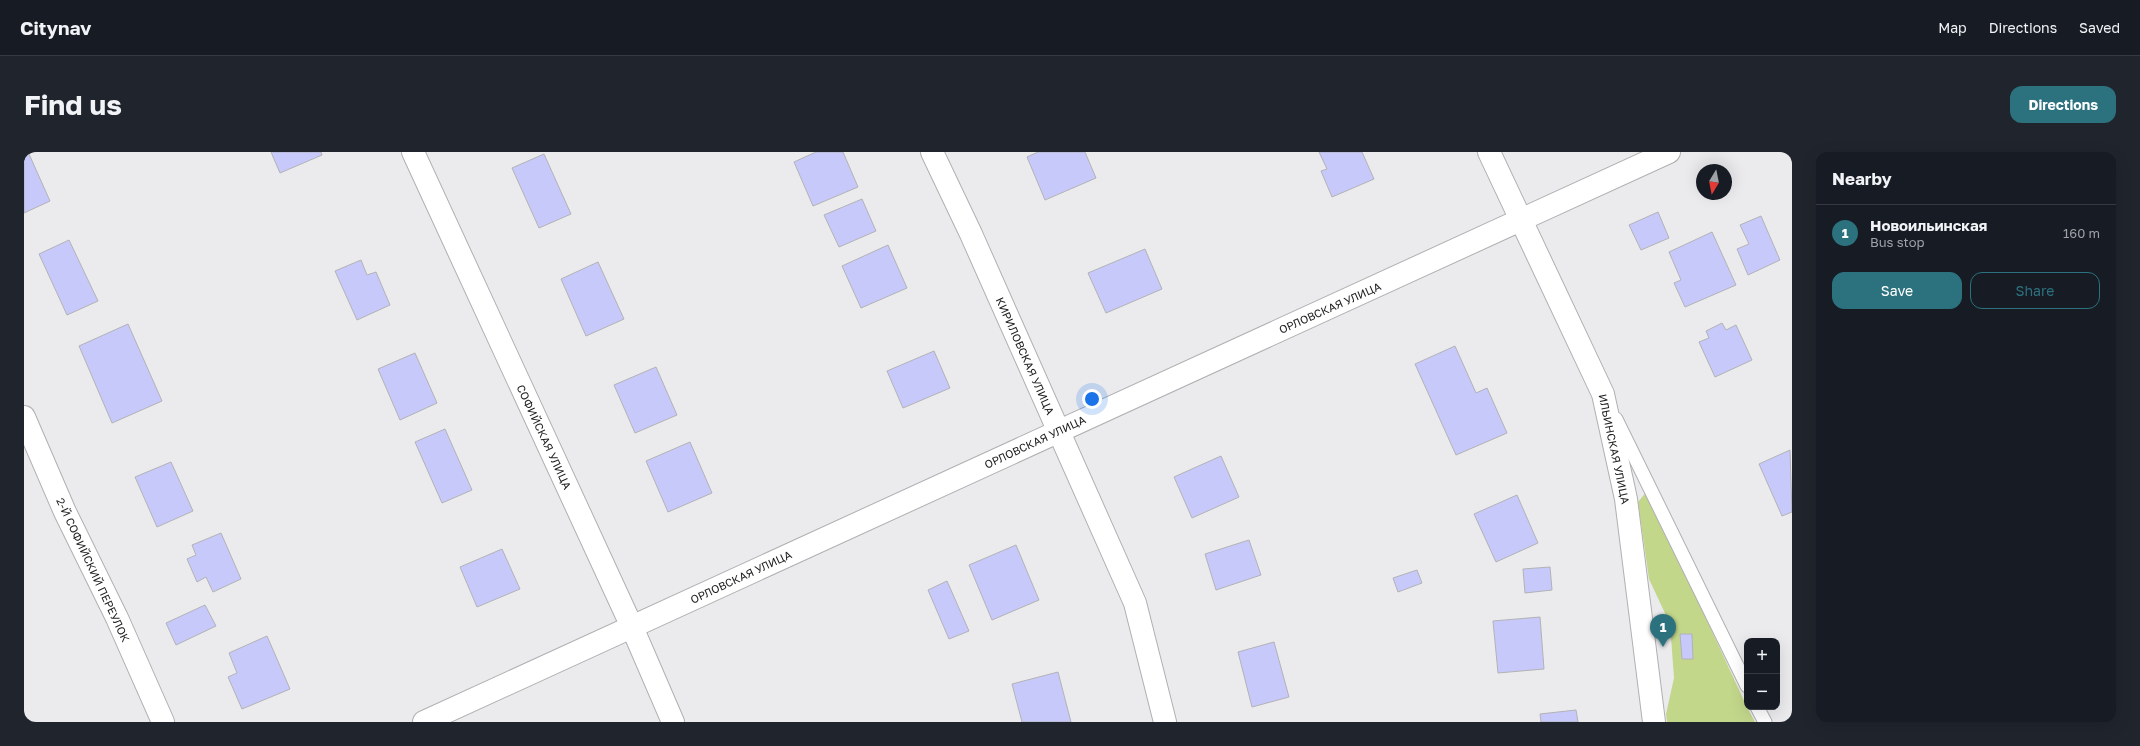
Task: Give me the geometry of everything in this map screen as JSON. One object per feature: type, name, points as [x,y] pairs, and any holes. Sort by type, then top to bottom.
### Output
[{"type":"street","name":"СОФИЙСКАЯ УЛИЦА","points":[[413,152],[632,627],[673,722]]},
{"type":"street","name":"КИРИЛОВСКАЯ УЛИЦА","points":[[932,152],[1059,431],[1135,603],[1165,722]]},
{"type":"street","name":"ИЛЬИНСКАЯ УЛИЦА","points":[[1489,152],[1604,394],[1626,499],[1654,722]]},
{"type":"street","name":"ОРЛОВСКАЯ УЛИЦА","points":[[424,722],[1669,152]]},
{"type":"street","name":"2-Й СОФИЙСКИЙ ПЕРЕУЛОК","points":[[24,417],[65,512],[117,618],[164,722]]},
{"type":"lane","points":[[1604,394],[1744,680]]},
{"type":"lane","points":[[1759,710],[1765,722]]},
{"type":"green space","points":[[1647,491],[1744,701],[1744,710],[1749,710],[1755,722],[1667,722],[1666,714],[1674,678],[1670,624],[1649,579],[1638,502]]},
{"type":"building","points":[[271,152],[321,152],[322,155],[280,173]]},
{"type":"building","points":[[816,152],[843,152],[858,187],[813,206],[794,162]]},
{"type":"building","points":[[1038,152],[1085,152],[1096,178],[1045,200],[1027,157]]},
{"type":"building","points":[[1319,152],[1362,152],[1374,179],[1332,197],[1321,171],[1327,169]]},
{"type":"building","points":[[29,154],[50,201],[24,213],[24,156]]},
{"type":"building","points":[[544,154],[571,214],[539,228],[512,168]]},
{"type":"building","points":[[862,199],[876,231],[839,247],[824,215]]},
{"type":"building","points":[[1658,212],[1669,238],[1641,250],[1629,225]]},
{"type":"building","points":[[1761,216],[1780,260],[1748,275],[1737,249],[1749,244],[1740,225]]},
{"type":"building","points":[[1712,232],[1736,285],[1685,307],[1674,283],[1681,280],[1669,252]]},
{"type":"building","points":[[69,240],[98,301],[67,315],[39,254]]},
{"type":"building","points":[[888,245],[907,288],[861,308],[842,266]]},
{"type":"building","points":[[1145,249],[1162,289],[1106,313],[1088,273]]},
{"type":"building","points":[[361,260],[367,275],[376,272],[390,305],[357,320],[335,271]]},
{"type":"building","points":[[598,262],[624,319],[586,336],[561,279]]},
{"type":"building","points":[[1722,323],[1726,330],[1736,325],[1752,360],[1715,377],[1699,342],[1709,338],[1706,331]]},
{"type":"building","points":[[128,324],[162,401],[112,423],[79,346]]},
{"type":"building","points":[[1455,346],[1476,393],[1487,388],[1507,433],[1456,455],[1415,364]]},
{"type":"building","points":[[934,351],[950,388],[903,408],[887,371]]},
{"type":"building","points":[[415,353],[437,403],[400,420],[378,369]]},
{"type":"building","points":[[656,367],[677,415],[635,433],[614,385]]},
{"type":"building","points":[[445,429],[472,490],[442,503],[415,442]]},
{"type":"building","points":[[690,442],[712,493],[668,512],[646,461]]},
{"type":"building","points":[[1790,450],[1792,512],[1782,516],[1759,464]]},
{"type":"building","points":[[1221,456],[1239,497],[1192,518],[1174,477]]},
{"type":"building","points":[[171,462],[193,511],[157,527],[135,477]]},
{"type":"building","points":[[1517,495],[1538,543],[1496,562],[1474,514]]},
{"type":"building","points":[[221,533],[241,579],[213,592],[206,577],[197,582],[187,559],[196,555],[192,545]]},
{"type":"building","points":[[1249,540],[1261,575],[1216,590],[1205,554]]},
{"type":"building","points":[[1016,545],[1039,600],[992,620],[969,565]]},
{"type":"building","points":[[502,549],[520,589],[477,607],[460,567]]},
{"type":"building","points":[[1550,567],[1552,590],[1525,593],[1523,569]]},
{"type":"building","points":[[1417,570],[1422,583],[1398,592],[1393,578]]},
{"type":"building","points":[[947,581],[969,631],[949,639],[928,590]]},
{"type":"building","points":[[205,605],[216,626],[176,645],[166,623]]},
{"type":"building","points":[[1540,617],[1544,669],[1498,673],[1493,621]]},
{"type":"building","points":[[1680,634],[1692,634],[1693,659],[1682,659]]},
{"type":"building","points":[[267,636],[290,689],[242,709],[228,677],[237,673],[229,653]]},
{"type":"building","points":[[1274,642],[1289,697],[1252,707],[1238,652]]},
{"type":"building","points":[[1058,672],[1071,722],[1022,722],[1012,684]]},
{"type":"building","points":[[1576,710],[1578,722],[1541,722],[1540,714]]},
{"type":"place","name":"Новоильинская","points":[[1663,647]]}]
